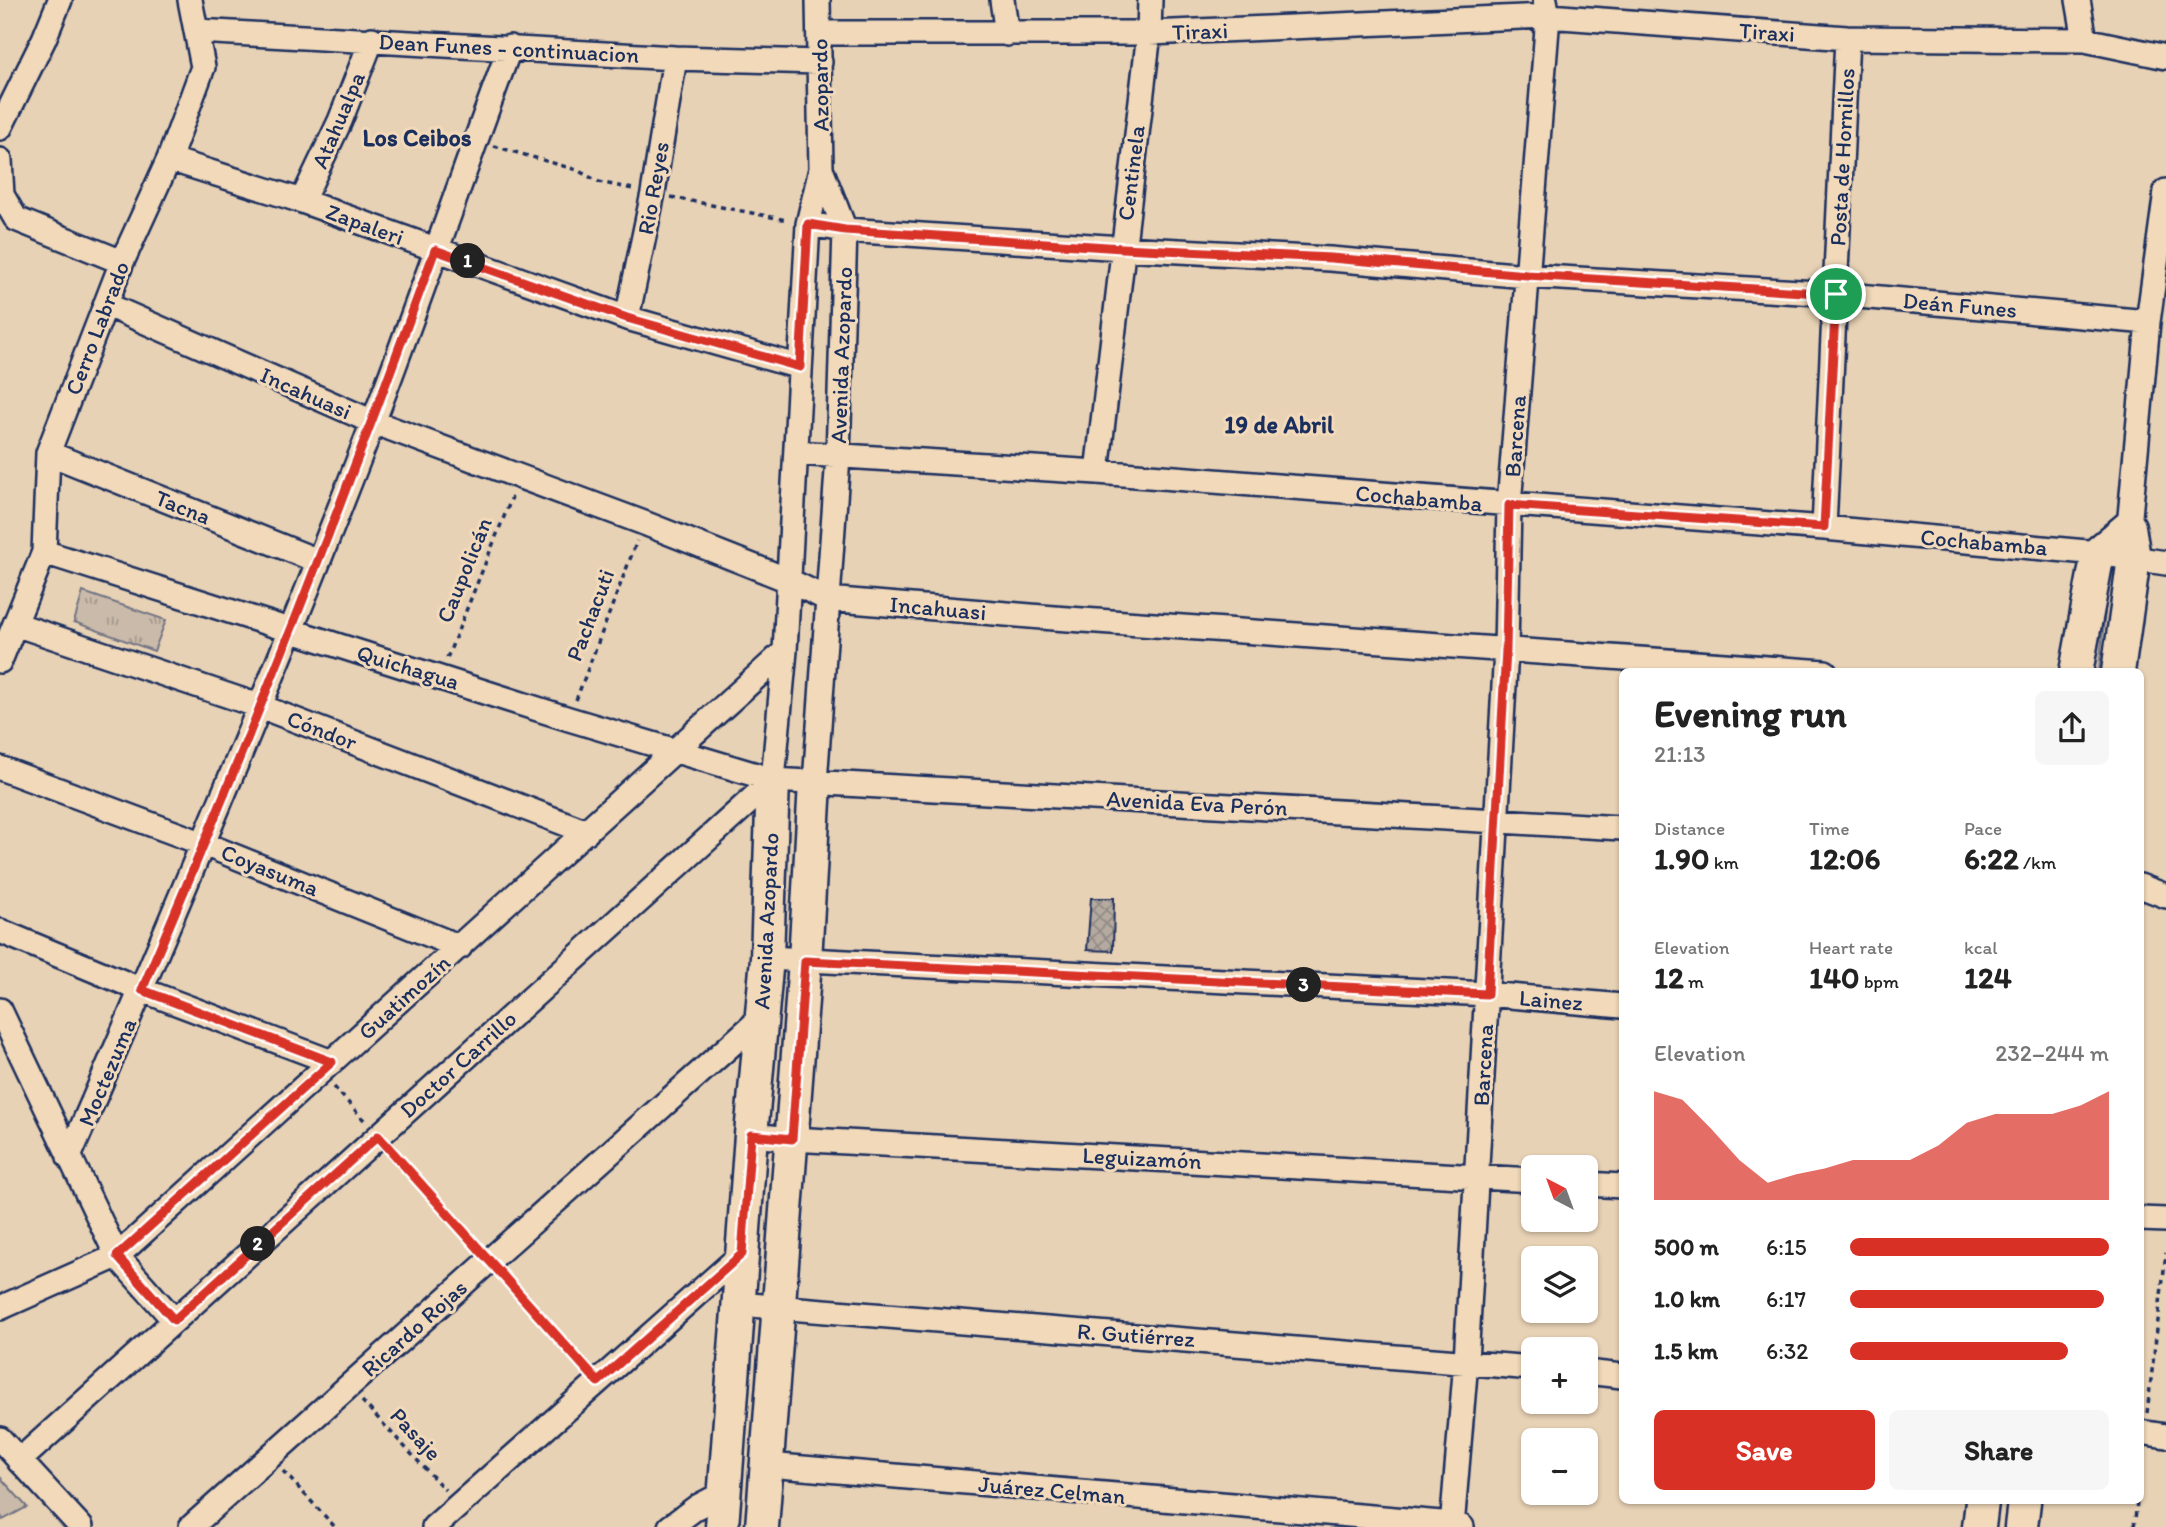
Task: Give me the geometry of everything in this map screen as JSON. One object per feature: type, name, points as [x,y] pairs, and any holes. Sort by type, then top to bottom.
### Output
[{"type":"street","points":[[0,128],[61,0]]},
{"type":"street","name":"Cerro Labrado","points":[[0,661],[44,551],[48,453],[122,262],[169,159],[203,67],[190,0]]},
{"type":"street","name":"Azopardo","points":[[818,0],[821,169]]},
{"type":"street","points":[[1002,0],[1007,34]]},
{"type":"street","name":"Centinela","points":[[1097,472],[1149,33],[1150,0]]},
{"type":"street","points":[[2078,0],[2085,40]]},
{"type":"street","name":"Tiraxi","points":[[820,33],[1149,33],[1546,8],[1847,38],[2085,40],[2166,57]]},
{"type":"street","name":"Barcena","points":[[1456,1526],[1506,650],[1509,505],[1546,8]]},
{"type":"street","name":"Dean Funes - continuacion","points":[[197,31],[675,58],[820,62]]},
{"type":"street","name":"Posta de Hornillos","points":[[1824,527],[1847,38]]},
{"type":"street","name":"Atahualpa","points":[[302,201],[340,121],[372,39]]},
{"type":"street","name":"Moctezuma","points":[[69,1157],[205,844],[291,631],[373,422],[510,47]]},
{"type":"street","name":"Rio Reyes","points":[[627,318],[653,193],[675,58]]},
{"type":"street","name":"Zapaleri","points":[[169,159],[302,201],[627,318],[800,367]]},
{"type":"street","points":[[0,160],[2,195],[16,219],[122,262]]},
{"type":"street","name":"Avenida Azopardo","points":[[722,1527],[767,958],[773,780],[785,651],[808,224],[821,169]]},
{"type":"street","name":"Avenida Azopardo","points":[[762,1527],[805,961],[838,457],[845,230],[821,169]]},
{"type":"street","points":[[2119,668],[2134,558],[2129,527],[2148,322],[2166,191]]},
{"type":"street","name":"Deán Funes","points":[[808,224],[845,230],[1331,258],[1527,275],[1836,294],[2148,322]]},
{"type":"street","name":"Incahuasi","points":[[107,305],[373,422],[644,523],[788,580],[827,600],[1767,668]]},
{"type":"street","name":"Tacna","points":[[48,453],[318,561]]},
{"type":"street","name":"Cochabamba","points":[[796,453],[1097,472],[1824,527],[2098,553],[2166,563]]},
{"type":"street","points":[[2077,668],[2098,553],[2129,527]]},
{"type":"street","name":"Quichagua","points":[[44,551],[674,752],[773,780]]},
{"type":"street","name":"Cóndor","points":[[15,624],[259,706],[587,832]]},
{"type":"street","points":[[785,651],[822,682]]},
{"type":"street","name":"Guatimozín","points":[[0,1308],[117,1256],[785,651]]},
{"type":"street","name":"Coyasuma","points":[[0,768],[205,844],[460,947]]},
{"type":"street","name":"Avenida Eva Perón","points":[[773,780],[1619,828]]},
{"type":"street","name":"Doctor Carrillo","points":[[19,1461],[773,780]]},
{"type":"street","points":[[2144,888],[2166,896]]},
{"type":"street","points":[[0,931],[327,1067]]},
{"type":"street","name":"Lainez","points":[[767,958],[1487,994],[1619,1006]]},
{"type":"street","points":[[0,1010],[117,1256],[174,1320]]},
{"type":"street","name":"Ricardo Rojas","points":[[191,1527],[761,1018]]},
{"type":"street","name":"Leguizamón","points":[[751,1135],[1521,1179]]},
{"type":"street","points":[[1598,1185],[1619,1186]]},
{"type":"street","points":[[2144,1219],[2166,1220]]},
{"type":"street","points":[[434,1527],[742,1254]]},
{"type":"street","name":"R. Gutiérrez","points":[[738,1304],[1521,1367]]},
{"type":"street","points":[[1598,1374],[1619,1376]]},
{"type":"street","points":[[0,1439],[81,1527]]},
{"type":"street","name":"Juárez Celman","points":[[768,1465],[1456,1526]]},
{"type":"street","points":[[670,1527],[696,1507],[724,1493]]},
{"type":"street","points":[[1979,1527],[1982,1504]]},
{"type":"street","points":[[2021,1527],[2024,1504]]},
{"type":"path","name":"Caupolicán","points":[[440,677],[520,476]]},
{"type":"path","name":"Pachacuti","points":[[569,719],[644,523]]},
{"type":"path","points":[[327,1067],[378,1136],[598,1382]]},
{"type":"path","points":[[2144,1458],[2150,1433],[2166,1252]]},
{"type":"path","name":"Pasaje","points":[[349,1386],[458,1505]]},
{"type":"path","points":[[270,1457],[335,1527]]},
{"type":"path","points":[[2134,1527],[2137,1504]]},
{"type":"green space","points":[[2107,591],[2099,668],[2090,668]]},
{"type":"green space","points":[[83,592],[166,620],[154,651],[74,622]]},
{"type":"green space","points":[[0,1477],[27,1507],[3,1520],[0,1514]]},
{"type":"building","points":[[1091,898],[1114,898],[1113,951],[1087,950]]},
{"type":"district","name":"Los Ceibos","points":[[417,138]]},
{"type":"district","name":"19 de Abril","points":[[1279,425]]},
{"type":"route","points":[[808,224],[845,230],[1331,258],[1527,275],[1836,294],[1824,527],[1509,505],[1506,650],[1487,994],[805,961],[792,1139],[751,1135],[742,1254],[598,1382],[378,1136],[174,1320],[117,1256],[332,1062],[142,990],[205,844],[291,631],[373,422],[435,250],[627,318],[800,367],[808,224]]}]
